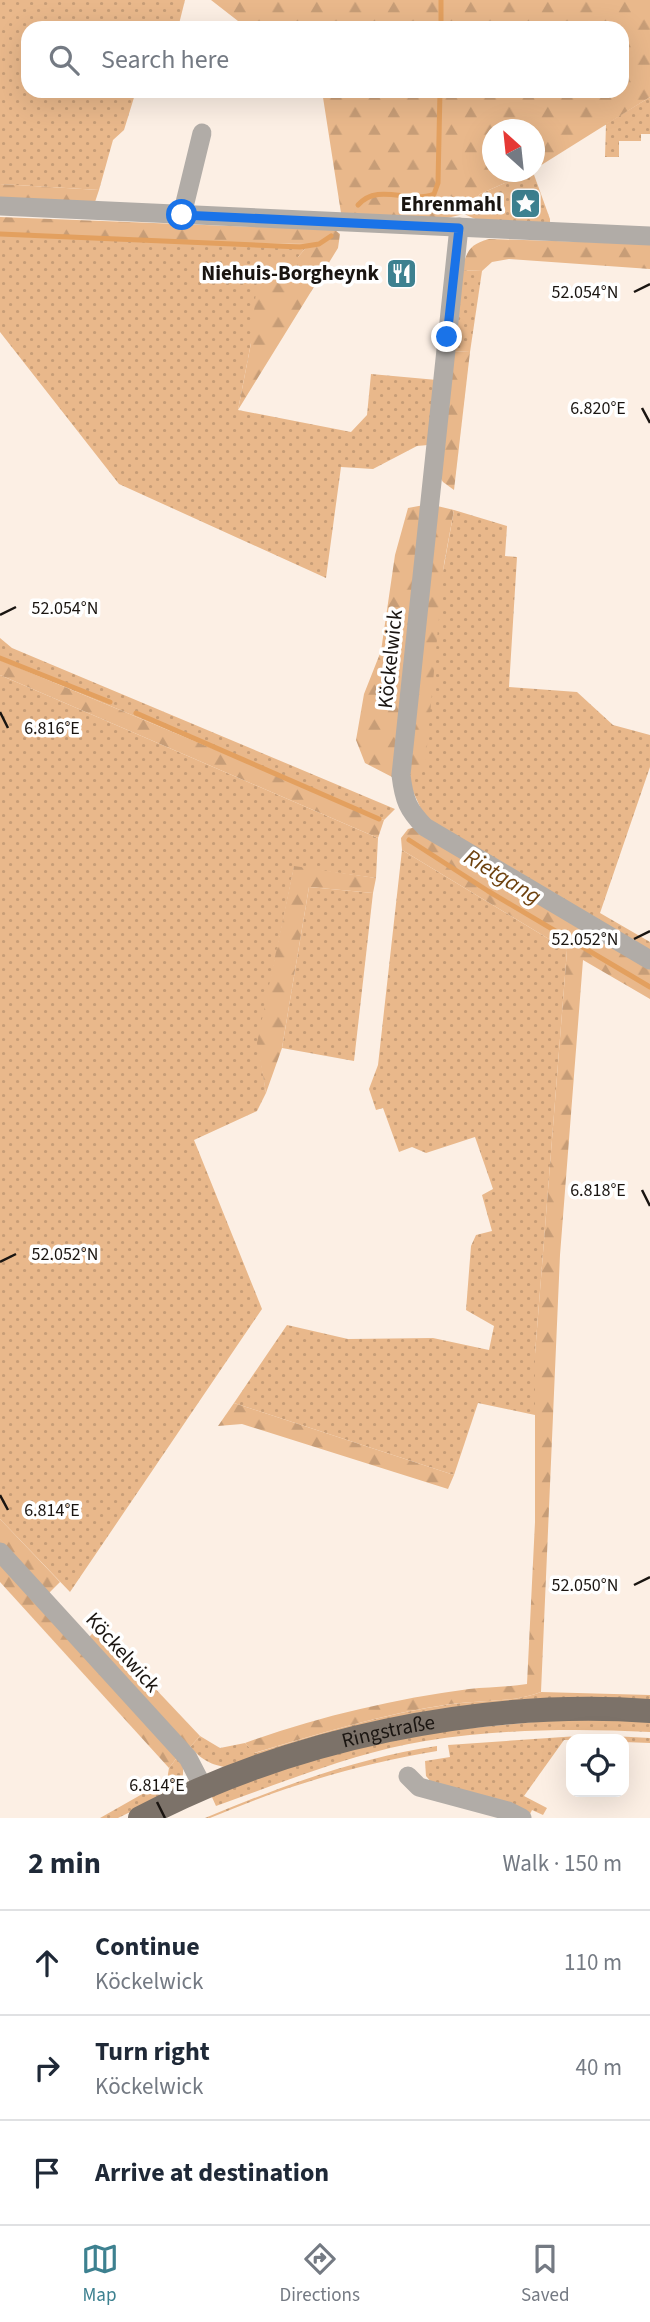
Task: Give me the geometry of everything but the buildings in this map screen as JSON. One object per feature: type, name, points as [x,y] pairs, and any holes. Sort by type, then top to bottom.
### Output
[{"type":"main road","name":"Ringstraße","points":[[139,1818],[270,1763],[369,1734],[431,1722],[545,1710],[650,1711]]},
{"type":"street","points":[[182,215],[202,133]]},
{"type":"street","points":[[0,206],[650,236]]},
{"type":"street","name":"Köckelwick","points":[[459,228],[401,775],[403,792],[410,812],[425,827],[650,960]]},
{"type":"street","name":"Köckelwick","points":[[0,1552],[188,1758],[204,1789]]},
{"type":"street","points":[[408,1776],[419,1787],[508,1811],[522,1818]]},
{"type":"green space","points":[[0,0],[185,0],[180,21],[21,21],[21,98],[134,98],[124,130],[113,140],[99,190],[0,184]]},
{"type":"green space","points":[[211,0],[650,0],[650,97],[545,163],[545,119],[482,119],[482,182],[507,182],[480,194],[464,214],[447,218],[341,213],[323,98],[629,98],[629,21],[238,21]]},
{"type":"green space","points":[[650,97],[650,134],[641,134],[641,141],[619,141],[619,157],[605,157],[606,124]]},
{"type":"green space","points":[[507,182],[537,182],[550,224],[480,221],[464,214],[480,194]]},
{"type":"green space","points":[[0,184],[99,190],[95,202],[0,198]]},
{"type":"green space","points":[[0,217],[335,230],[340,234],[338,248],[238,410],[251,343],[259,259],[298,257],[310,243],[241,244],[0,234]]},
{"type":"green space","points":[[0,234],[241,244],[310,243],[298,257],[251,343],[238,410],[351,432],[367,415],[371,374],[437,380],[428,445],[417,446],[373,469],[341,467],[326,578],[119,484],[0,332]]},
{"type":"green space","points":[[489,239],[650,244],[650,269],[509,259],[492,262],[482,271],[461,270],[470,250]]},
{"type":"green space","points":[[461,270],[482,271],[470,352],[450,351]]},
{"type":"green space","points":[[450,351],[470,352],[454,490],[443,482],[438,474]]},
{"type":"green space","points":[[424,505],[394,778],[365,763],[356,740],[364,694],[381,651],[395,555],[408,508]]},
{"type":"green space","points":[[433,505],[454,510],[444,564],[425,768],[406,776]]},
{"type":"green space","points":[[454,510],[507,526],[505,556],[517,557],[509,687],[577,692],[613,725],[650,735],[650,767],[600,913],[650,942],[650,952],[426,820],[406,776]]},
{"type":"green space","points":[[0,638],[12,648],[395,809],[384,820],[0,660]]},
{"type":"green space","points":[[0,660],[384,820],[378,838],[0,675]]},
{"type":"green space","points":[[0,675],[378,838],[376,878],[294,867],[258,1043],[266,1093],[257,1111],[194,1140],[262,1309],[70,1592],[0,1519]]},
{"type":"green space","points":[[416,827],[650,964],[650,999],[583,960],[560,1255],[541,1692],[519,1698],[451,1704],[402,1713],[254,1753],[245,1743],[356,1710],[441,1693],[527,1684],[535,1522],[535,1354],[567,950],[402,850],[401,838],[408,829]]},
{"type":"green space","points":[[402,850],[567,950],[535,1354],[535,1415],[478,1403],[454,1475],[234,1403],[287,1325],[348,1339],[433,1338],[489,1350],[494,1326],[466,1310],[471,1246],[476,1235],[492,1231],[482,1195],[493,1189],[475,1137],[426,1153],[412,1147],[399,1152],[383,1108],[376,1110],[369,1089],[378,1065]]},
{"type":"green space","points":[[294,866],[376,878],[373,893],[309,887],[282,1048],[266,1093],[257,1043]]},
{"type":"green space","points":[[309,887],[373,893],[354,1061],[282,1048]]},
{"type":"green space","points":[[234,1403],[454,1475],[448,1489],[242,1424],[218,1426]]},
{"type":"green space","points":[[0,1519],[60,1582],[48,1594],[0,1543]]},
{"type":"green space","points":[[0,1563],[179,1755],[169,1768],[0,1582]]},
{"type":"green space","points":[[98,1628],[200,1736],[190,1747],[87,1639]]},
{"type":"green space","points":[[541,1692],[650,1695],[650,1703],[579,1700],[232,1768],[209,1762],[190,1747],[200,1736],[220,1748],[245,1743],[255,1753],[402,1713],[452,1704],[519,1698]]},
{"type":"green space","points":[[575,1718],[650,1720],[650,1732],[538,1730],[425,1741],[345,1761],[216,1806],[211,1795],[301,1762],[421,1733]]},
{"type":"green space","points":[[566,1737],[524,1796],[547,1808],[543,1815],[532,1810],[530,1814],[432,1783],[426,1776],[425,1761],[450,1757],[448,1745]]},
{"type":"green space","points":[[629,1737],[650,1738],[650,1743],[629,1742]]},
{"type":"green space","points":[[437,1746],[437,1751],[321,1778],[205,1818],[261,1795],[348,1766]]},
{"type":"green space","points":[[179,1755],[183,1772],[179,1788],[118,1818],[100,1818],[167,1780],[169,1768]]},
{"type":"waterway","points":[[441,0],[441,21]]},
{"type":"waterway","points":[[358,205],[375,195],[414,197],[434,194],[438,183],[440,98]]},
{"type":"waterway","points":[[0,234],[300,247],[319,244],[331,236]]},
{"type":"waterway","name":"Rietgang","points":[[0,658],[110,702]]},
{"type":"waterway","name":"Rietgang","points":[[136,713],[379,819]]},
{"type":"waterway","name":"Rietgang","points":[[409,840],[488,891],[650,987]]},
{"type":"place","name":"Ehrenmahl","points":[[525,204]]},
{"type":"place","name":"Niehuis-Borgheynk","points":[[402,273]]},
{"type":"route","points":[[182,215],[459,228],[447,337]]}]
